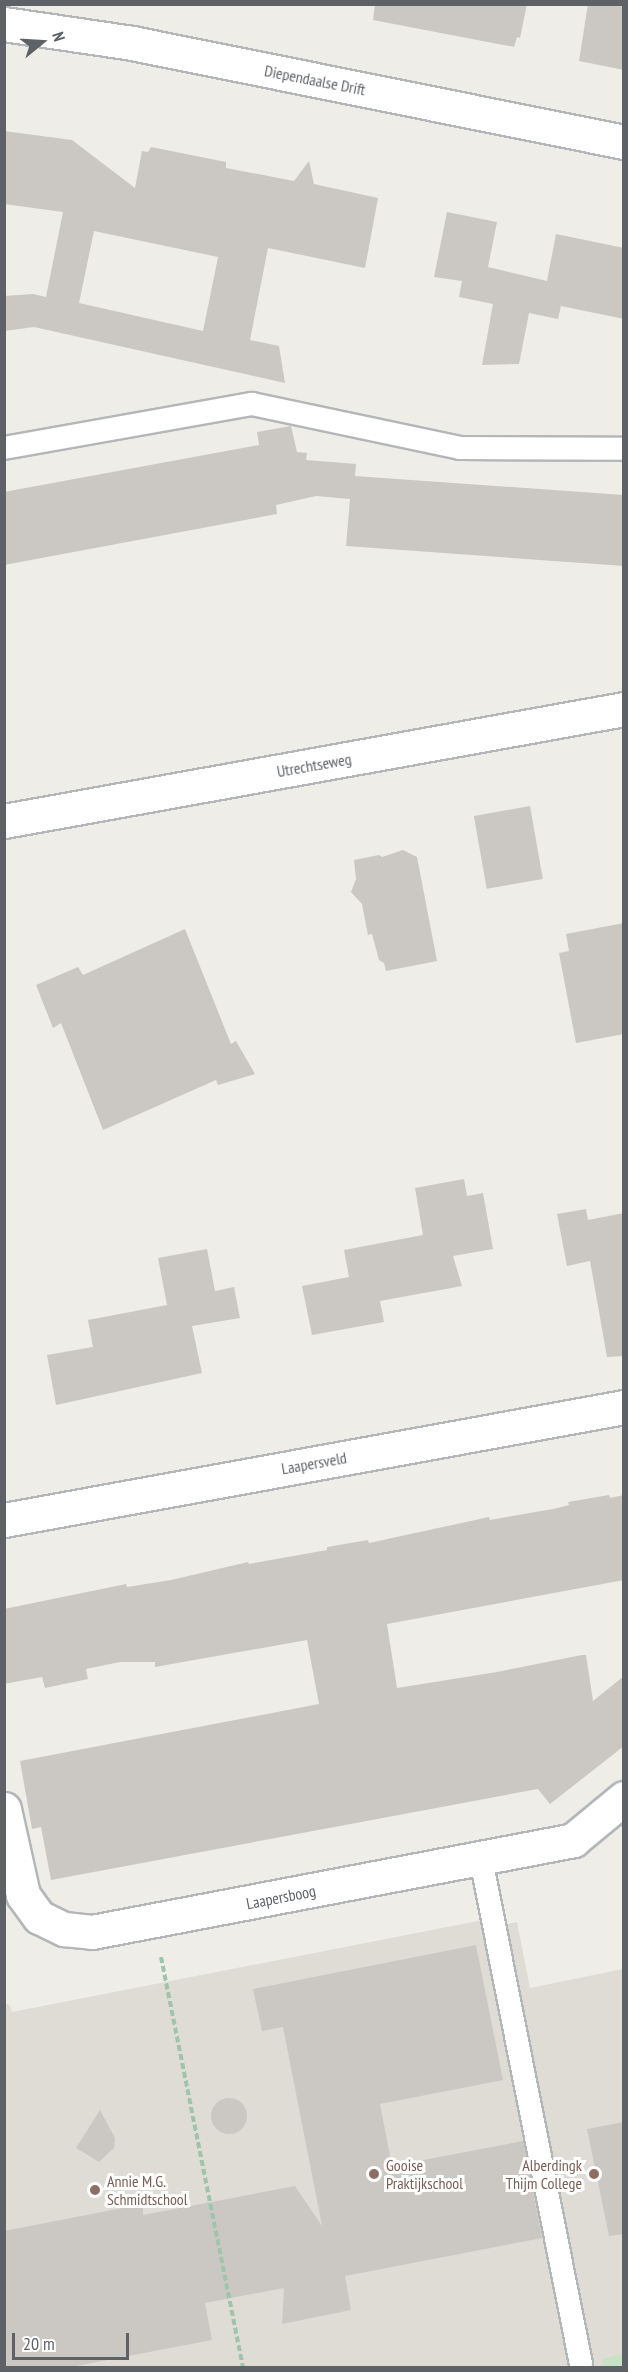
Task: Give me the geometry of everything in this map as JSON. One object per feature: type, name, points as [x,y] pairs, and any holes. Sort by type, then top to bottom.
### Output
[{"type":"street","name":"Diependaalse Drift","points":[[4,24],[132,42],[624,142]]},
{"type":"street","name":"Utrechtseweg","points":[[4,822],[624,709]]},
{"type":"street","name":"Laapersveld","points":[[4,1520],[624,1407]]},
{"type":"street","name":"Laapersboog","points":[[4,1809],[23,1895],[39,1917],[64,1929],[92,1932],[573,1840],[624,1798]]},
{"type":"lane","points":[[4,448],[252,404],[459,448],[624,449]]},
{"type":"lane","points":[[481,1859],[581,2364]]},
{"type":"path","points":[[153,1921],[243,2367]]},
{"type":"shaded area","name":"Gooise Praktijkschool","points":[[483,1920],[486,1928],[517,1922],[530,1988],[623,1969],[623,2367],[5,2368],[5,2004],[9,2004],[12,2012]]},
{"type":"green space","points":[[623,2354],[623,2367],[604,2367],[602,2359]]},
{"type":"building","points":[[375,4],[527,4],[520,38],[517,37],[514,47],[373,20]]},
{"type":"building","points":[[588,4],[624,4],[624,70],[579,61]]},
{"type":"building","points":[[4,131],[72,140],[135,188],[142,151],[148,152],[151,147],[226,162],[226,168],[294,181],[309,161],[314,184],[378,198],[365,268],[268,248],[250,340],[279,346],[285,383],[34,327],[4,331],[4,296],[33,294],[46,297],[63,212],[4,204]],"holes":[[[94,231],[218,257],[203,331],[79,303]]]},
{"type":"building","points":[[447,212],[497,222],[488,267],[547,281],[556,234],[624,248],[624,319],[561,306],[558,319],[529,313],[519,364],[482,365],[493,304],[459,297],[462,281],[434,277]]},
{"type":"building","points":[[291,426],[297,452],[307,453],[306,460],[356,464],[355,476],[624,495],[624,566],[346,546],[350,499],[316,496],[276,505],[277,514],[4,565],[4,492],[259,445],[257,432]]},
{"type":"building","points":[[530,806],[543,879],[487,889],[474,816]]},
{"type":"building","points":[[403,850],[417,857],[437,961],[386,971],[384,963],[379,960],[372,934],[368,935],[362,904],[351,892],[356,879],[354,860],[379,855],[382,857]]},
{"type":"building","points":[[624,923],[624,1034],[576,1043],[559,953],[569,951],[566,934]]},
{"type":"building","points":[[185,929],[231,1044],[236,1041],[255,1074],[218,1085],[216,1080],[103,1130],[61,1023],[53,1028],[36,985],[78,967],[83,975]]},
{"type":"building","points":[[464,1179],[467,1196],[483,1193],[493,1249],[453,1256],[462,1286],[380,1301],[384,1322],[312,1335],[302,1286],[349,1277],[344,1250],[423,1235],[415,1188]]},
{"type":"building","points":[[586,1209],[588,1220],[624,1213],[624,1356],[607,1357],[590,1261],[567,1266],[557,1214]]},
{"type":"building","points":[[207,1249],[215,1291],[234,1287],[240,1318],[192,1326],[202,1373],[56,1405],[47,1355],[93,1347],[88,1320],[167,1305],[158,1258]]},
{"type":"building","points":[[609,1495],[610,1498],[624,1495],[624,1580],[387,1624],[397,1688],[586,1655],[593,1701],[624,1676],[624,1746],[550,1804],[538,1789],[51,1880],[41,1827],[32,1829],[20,1761],[319,1704],[307,1640],[155,1667],[155,1662],[120,1662],[86,1669],[88,1679],[45,1688],[42,1677],[4,1684],[4,1609],[126,1584],[127,1587],[171,1580],[248,1562],[249,1564],[327,1550],[327,1547],[368,1540],[369,1543],[489,1517],[490,1520],[553,1509],[569,1505],[568,1502]]},
{"type":"building","points":[[476,1945],[503,2080],[380,2104],[392,2166],[523,2141],[542,2238],[345,2276],[351,2310],[282,2324],[284,2288],[205,2303],[212,2340],[71,2367],[4,2367],[4,2231],[143,2204],[143,2215],[295,2186],[322,2226],[283,2027],[262,2031],[253,1989]]},
{"type":"building","points":[[229,2098],[242,2103],[247,2116],[242,2129],[229,2134],[216,2129],[211,2116],[216,2103]]},
{"type":"building","points":[[100,2110],[115,2138],[114,2148],[99,2162],[76,2148]]},
{"type":"building","points":[[624,2122],[624,2234],[609,2236],[587,2129]]},
{"type":"place","name":"Gooise Praktijkschool","points":[[374,2174]]},
{"type":"place","name":"Alberdingk Thijm College","points":[[594,2174]]},
{"type":"place","name":"Annie M.G. Schmidtschool","points":[[95,2190]]}]
